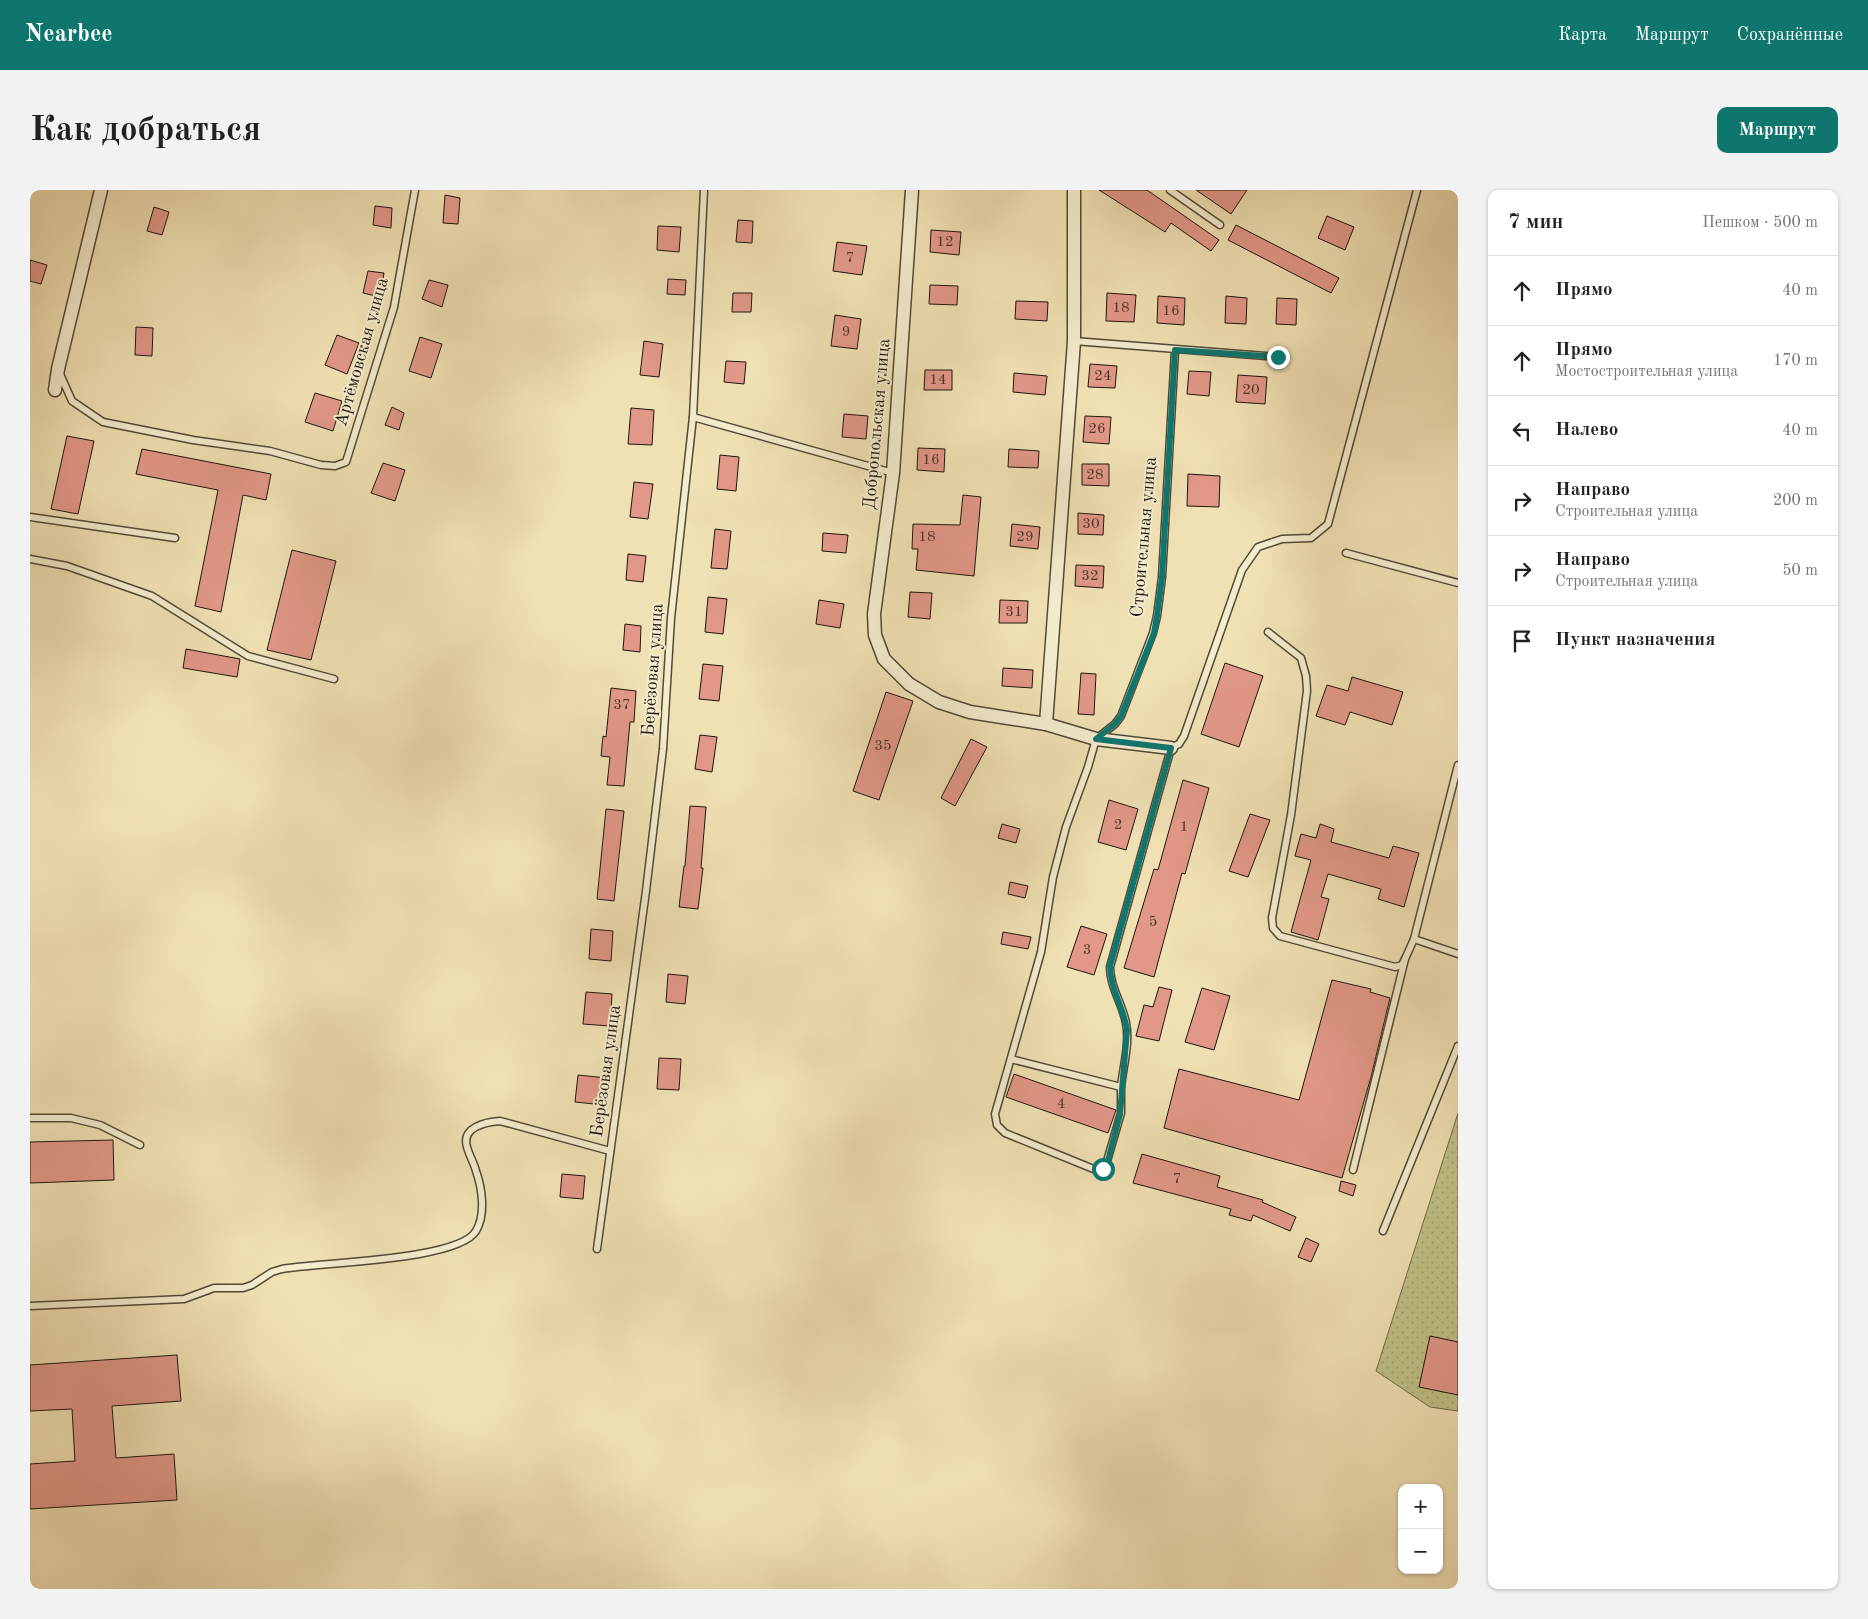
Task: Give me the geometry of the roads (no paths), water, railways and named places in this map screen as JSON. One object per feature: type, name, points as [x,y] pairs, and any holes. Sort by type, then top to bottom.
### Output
[{"type":"street","points":[[55,390],[58,369],[100,190]]},
{"type":"street","name":"Добропольская улица","points":[[912,190],[894,473],[874,614],[875,635],[884,659],[909,684],[939,702],[970,712],[1046,724]]},
{"type":"street","points":[[1074,190],[1074,341],[1046,724],[1096,739],[1171,748]]},
{"type":"lane","name":"Артёмовская улица","points":[[58,369],[72,401],[103,422],[192,440],[270,451],[321,465],[335,466],[346,462],[394,307],[415,190]]},
{"type":"lane","name":"Берёзовая улица","points":[[597,1249],[643,910],[660,768],[671,618],[693,417],[704,190]]},
{"type":"lane","points":[[1170,190],[1220,225]]},
{"type":"lane","points":[[1096,739],[1066,827],[1055,869],[1040,952],[995,1114],[997,1125],[1005,1134],[1096,1170],[1103,1169],[1107,1165],[1120,1114],[1127,1030],[1126,1020],[1110,978],[1110,966],[1171,748],[1178,744],[1184,736],[1242,570],[1258,547],[1282,539],[1311,538],[1328,524],[1417,190]]},
{"type":"lane","points":[[1074,341],[1278,357]]},
{"type":"lane","name":"Строительная улица","points":[[1096,739],[1115,724],[1121,716],[1154,633],[1162,577],[1175,350]]},
{"type":"lane","points":[[693,417],[894,473]]},
{"type":"lane","points":[[30,517],[175,538]]},
{"type":"lane","points":[[1346,552],[1458,584]]},
{"type":"lane","points":[[30,559],[67,566],[152,596],[248,656],[334,679]]},
{"type":"lane","points":[[1268,632],[1301,658],[1308,691],[1291,815],[1272,918],[1273,928],[1280,936],[1395,967],[1402,965],[1406,959]]},
{"type":"lane","points":[[1353,1170],[1406,959],[1414,940],[1458,765]]},
{"type":"lane","points":[[1414,940],[1458,954]]},
{"type":"lane","points":[[1383,1231],[1458,1046]]},
{"type":"lane","points":[[1011,1059],[1121,1087]]},
{"type":"lane","points":[[30,1118],[71,1118],[100,1125],[140,1145]]},
{"type":"lane","points":[[30,1306],[184,1299],[214,1288],[243,1288],[252,1285],[272,1272],[282,1270],[427,1253],[453,1246],[468,1239],[476,1231],[481,1216],[481,1196],[477,1173],[466,1144],[468,1134],[476,1126],[489,1122],[500,1121],[610,1150]]}]
